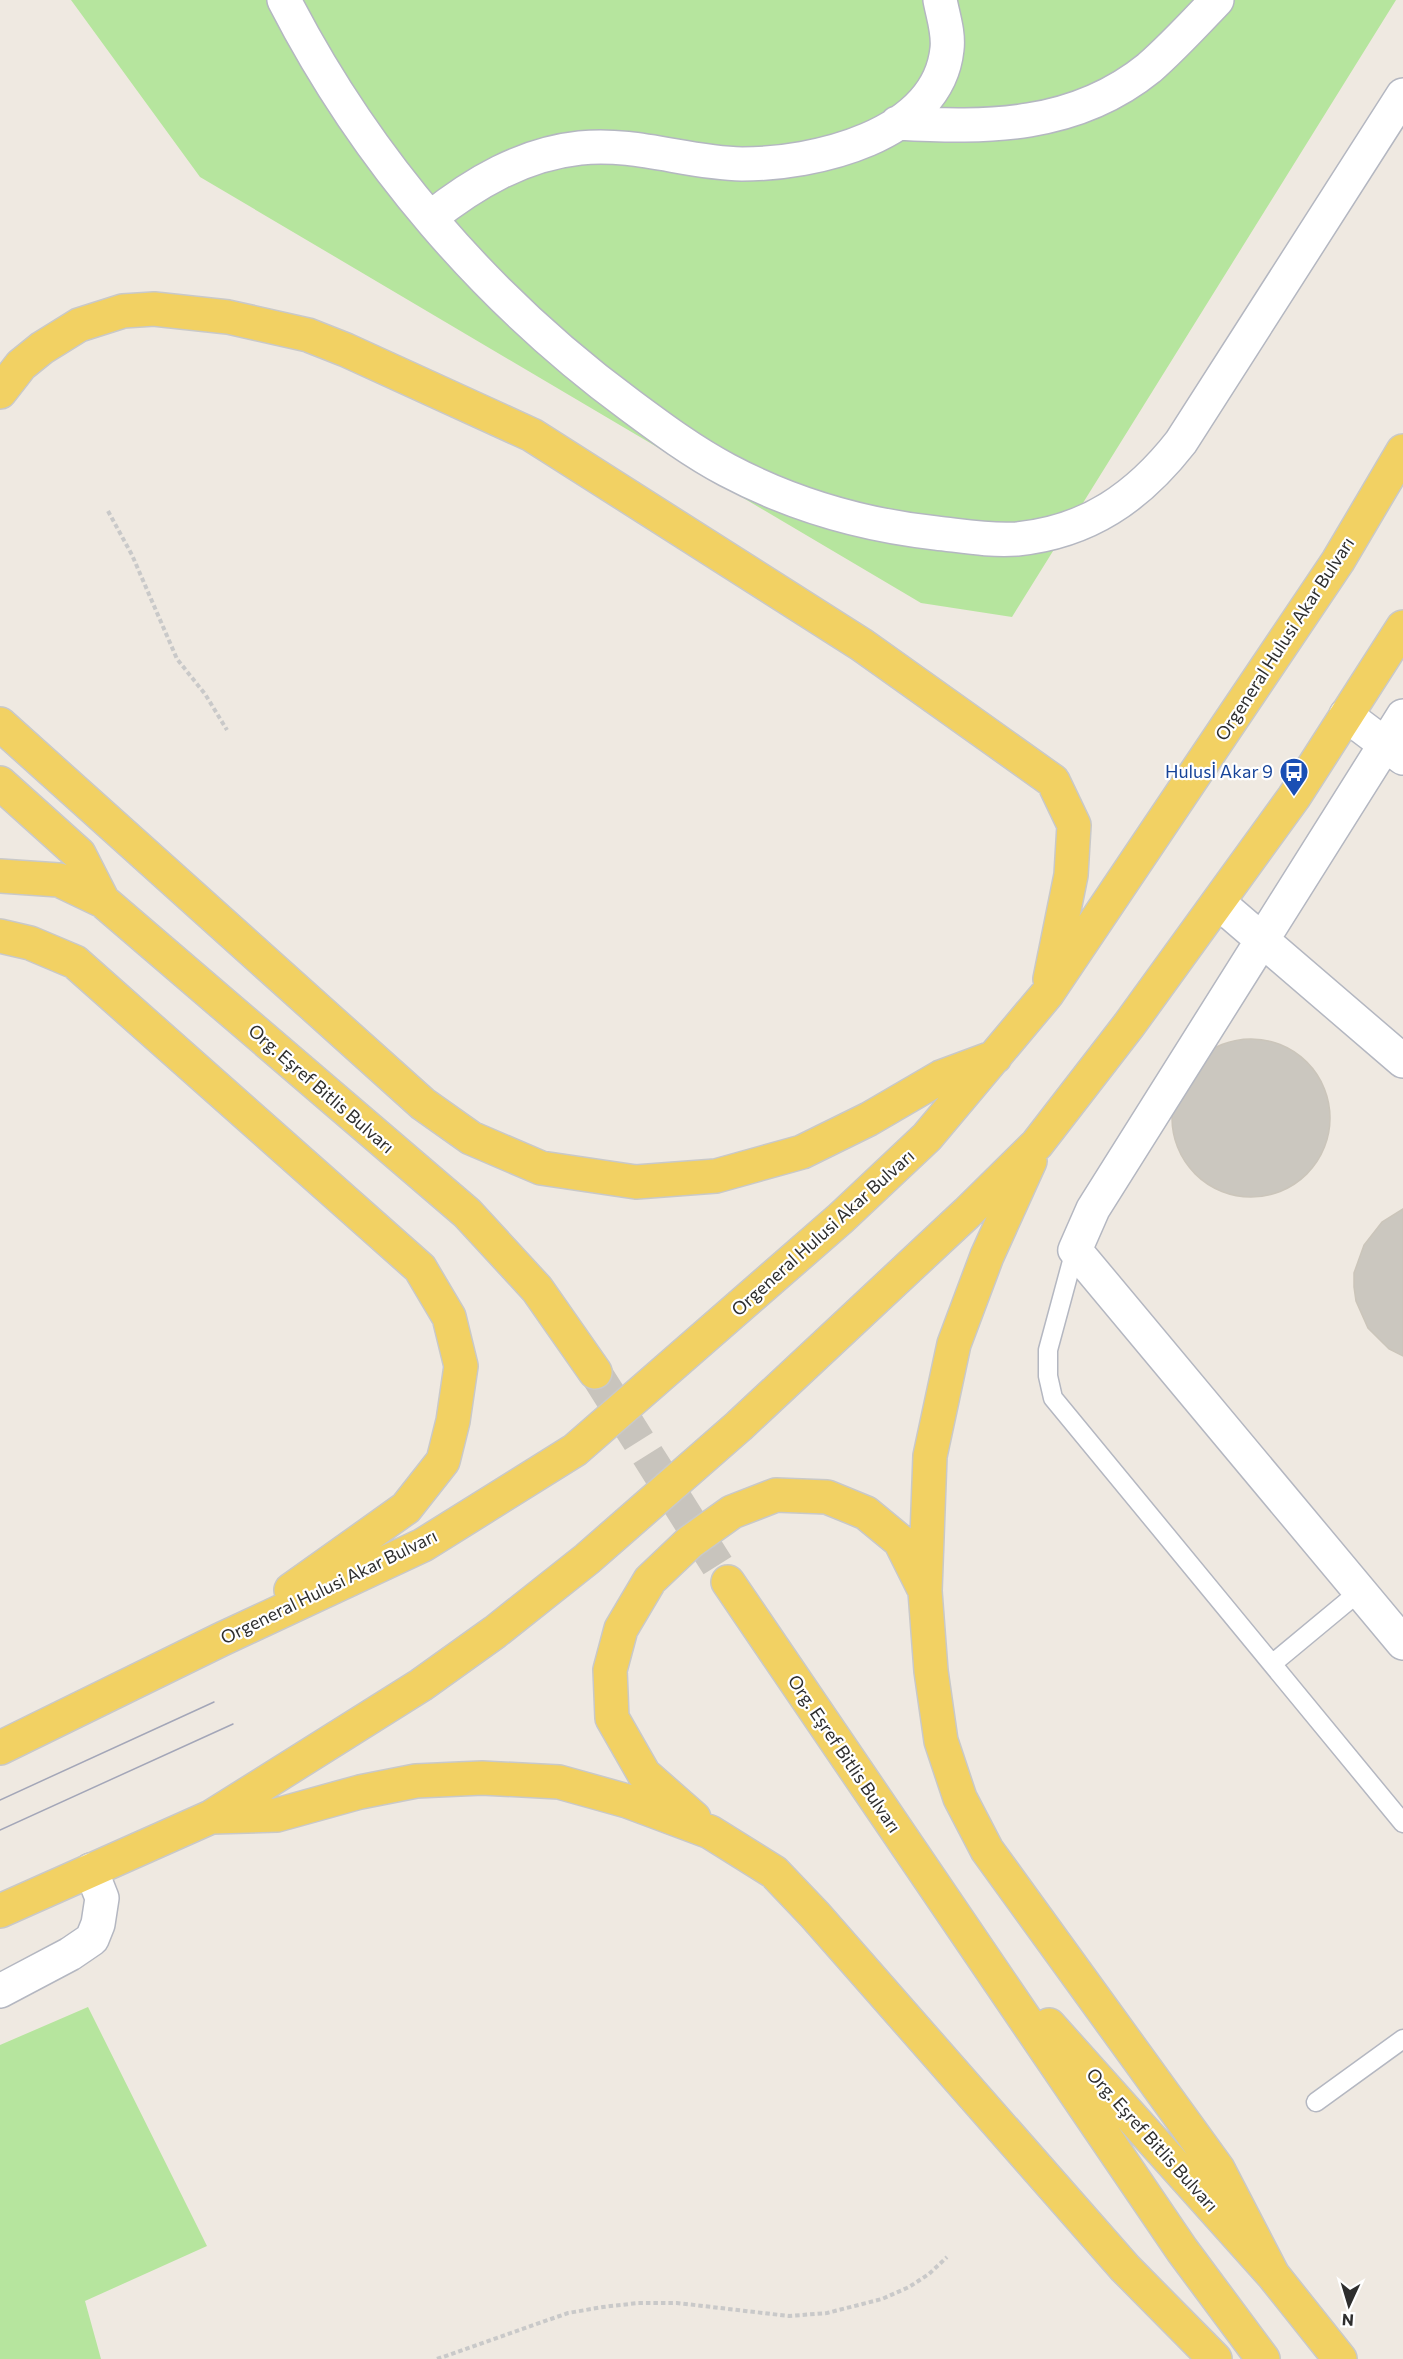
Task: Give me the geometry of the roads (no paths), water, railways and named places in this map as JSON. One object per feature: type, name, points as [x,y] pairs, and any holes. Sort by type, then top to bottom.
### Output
[{"type":"main road","points":[[0,392],[21,365],[42,348],[79,325],[123,311],[154,309],[228,317],[308,335],[532,435],[862,645],[1053,782],[1074,825],[1071,875],[1047,994]]},
{"type":"main road","name":"Orgeneral Hulusi Akar Bulvarı","points":[[7,1743],[423,1545],[575,1450],[849,1210],[927,1137],[1047,994],[1338,561],[1403,451]]},
{"type":"main road","points":[[0,1911],[211,1817],[421,1686],[495,1632],[587,1559],[739,1426],[1037,1144],[1219,903],[1294,797],[1403,627]]},
{"type":"main road","points":[[0,724],[423,1104],[471,1138],[541,1168],[636,1182],[716,1176],[802,1152],[869,1119],[941,1077],[996,1057]]},
{"type":"main road","points":[[0,783],[79,854],[103,901]]},
{"type":"main road","name":"Org. Eşref Bitlis Bulvarı","points":[[0,876],[60,880],[103,901],[466,1213],[537,1288],[596,1372]]},
{"type":"main road","points":[[0,936],[30,943],[75,962],[420,1268],[449,1317],[461,1366],[453,1421],[443,1461],[406,1508],[222,1639]]},
{"type":"main road","points":[[1037,1144],[987,1256],[954,1344],[930,1456],[925,1591],[931,1671],[941,1741],[960,1798],[987,1850],[1218,2169],[1273,2275]]},
{"type":"main road","points":[[925,1591],[900,1541],[866,1513],[826,1497],[776,1495],[732,1512],[690,1542],[650,1580],[621,1629],[610,1670],[612,1718],[644,1773],[710,1832],[774,1872],[830,1932],[1125,2268],[1215,2359]]},
{"type":"main road","name":"Org. Eşref Bitlis Bulvarı","points":[[728,1582],[1182,2250],[1263,2359]]},
{"type":"main road","points":[[211,1817],[277,1815],[360,1792],[416,1781],[482,1778],[559,1782],[627,1801],[710,1832]]},
{"type":"main road","points":[[0,1921],[60,1883]]},
{"type":"main road","name":"Org. Eşref Bitlis Bulvarı","points":[[960,1926],[1273,2275],[1340,2359]]},
{"type":"street","points":[[284,0],[347,108],[398,179],[502,297],[554,346],[666,432],[726,470],[770,491],[814,508],[860,521],[964,537],[1015,539],[1075,526],[1106,511],[1135,492],[1160,469],[1181,442],[1403,95]]},
{"type":"street","points":[[430,218],[486,178],[517,164],[548,154],[579,148],[643,149],[701,161],[742,164],[783,162],[815,157],[861,143],[897,123],[925,99],[942,70],[947,49],[946,28],[940,0]]},
{"type":"street","points":[[897,123],[951,126],[1004,124],[1032,121],[1085,106],[1118,89],[1148,68],[1217,0]]},
{"type":"street","points":[[1346,715],[1394,751]]},
{"type":"street","points":[[1403,716],[1394,751],[1263,940],[1094,1209],[1075,1250],[1403,1643]]},
{"type":"street","points":[[1219,903],[1403,1061]]},
{"type":"street","points":[[0,1991],[70,1954],[92,1939],[98,1924],[102,1898],[91,1870]]},
{"type":"lane","points":[[1075,1250],[1047,1350],[1048,1376],[1053,1398],[1403,1823]]},
{"type":"lane","points":[[1272,1664],[1360,1591]]},
{"type":"lane","points":[[1317,2102],[1403,2039]]},
{"type":"tunnel","points":[[595,1372],[728,1582]]},
{"type":"tram line","points":[[0,1800],[214,1702]]},
{"type":"tram line","points":[[0,1830],[233,1724]]},
{"type":"place","name":"Hulusİ Akar 9","points":[[1294,798]]}]
